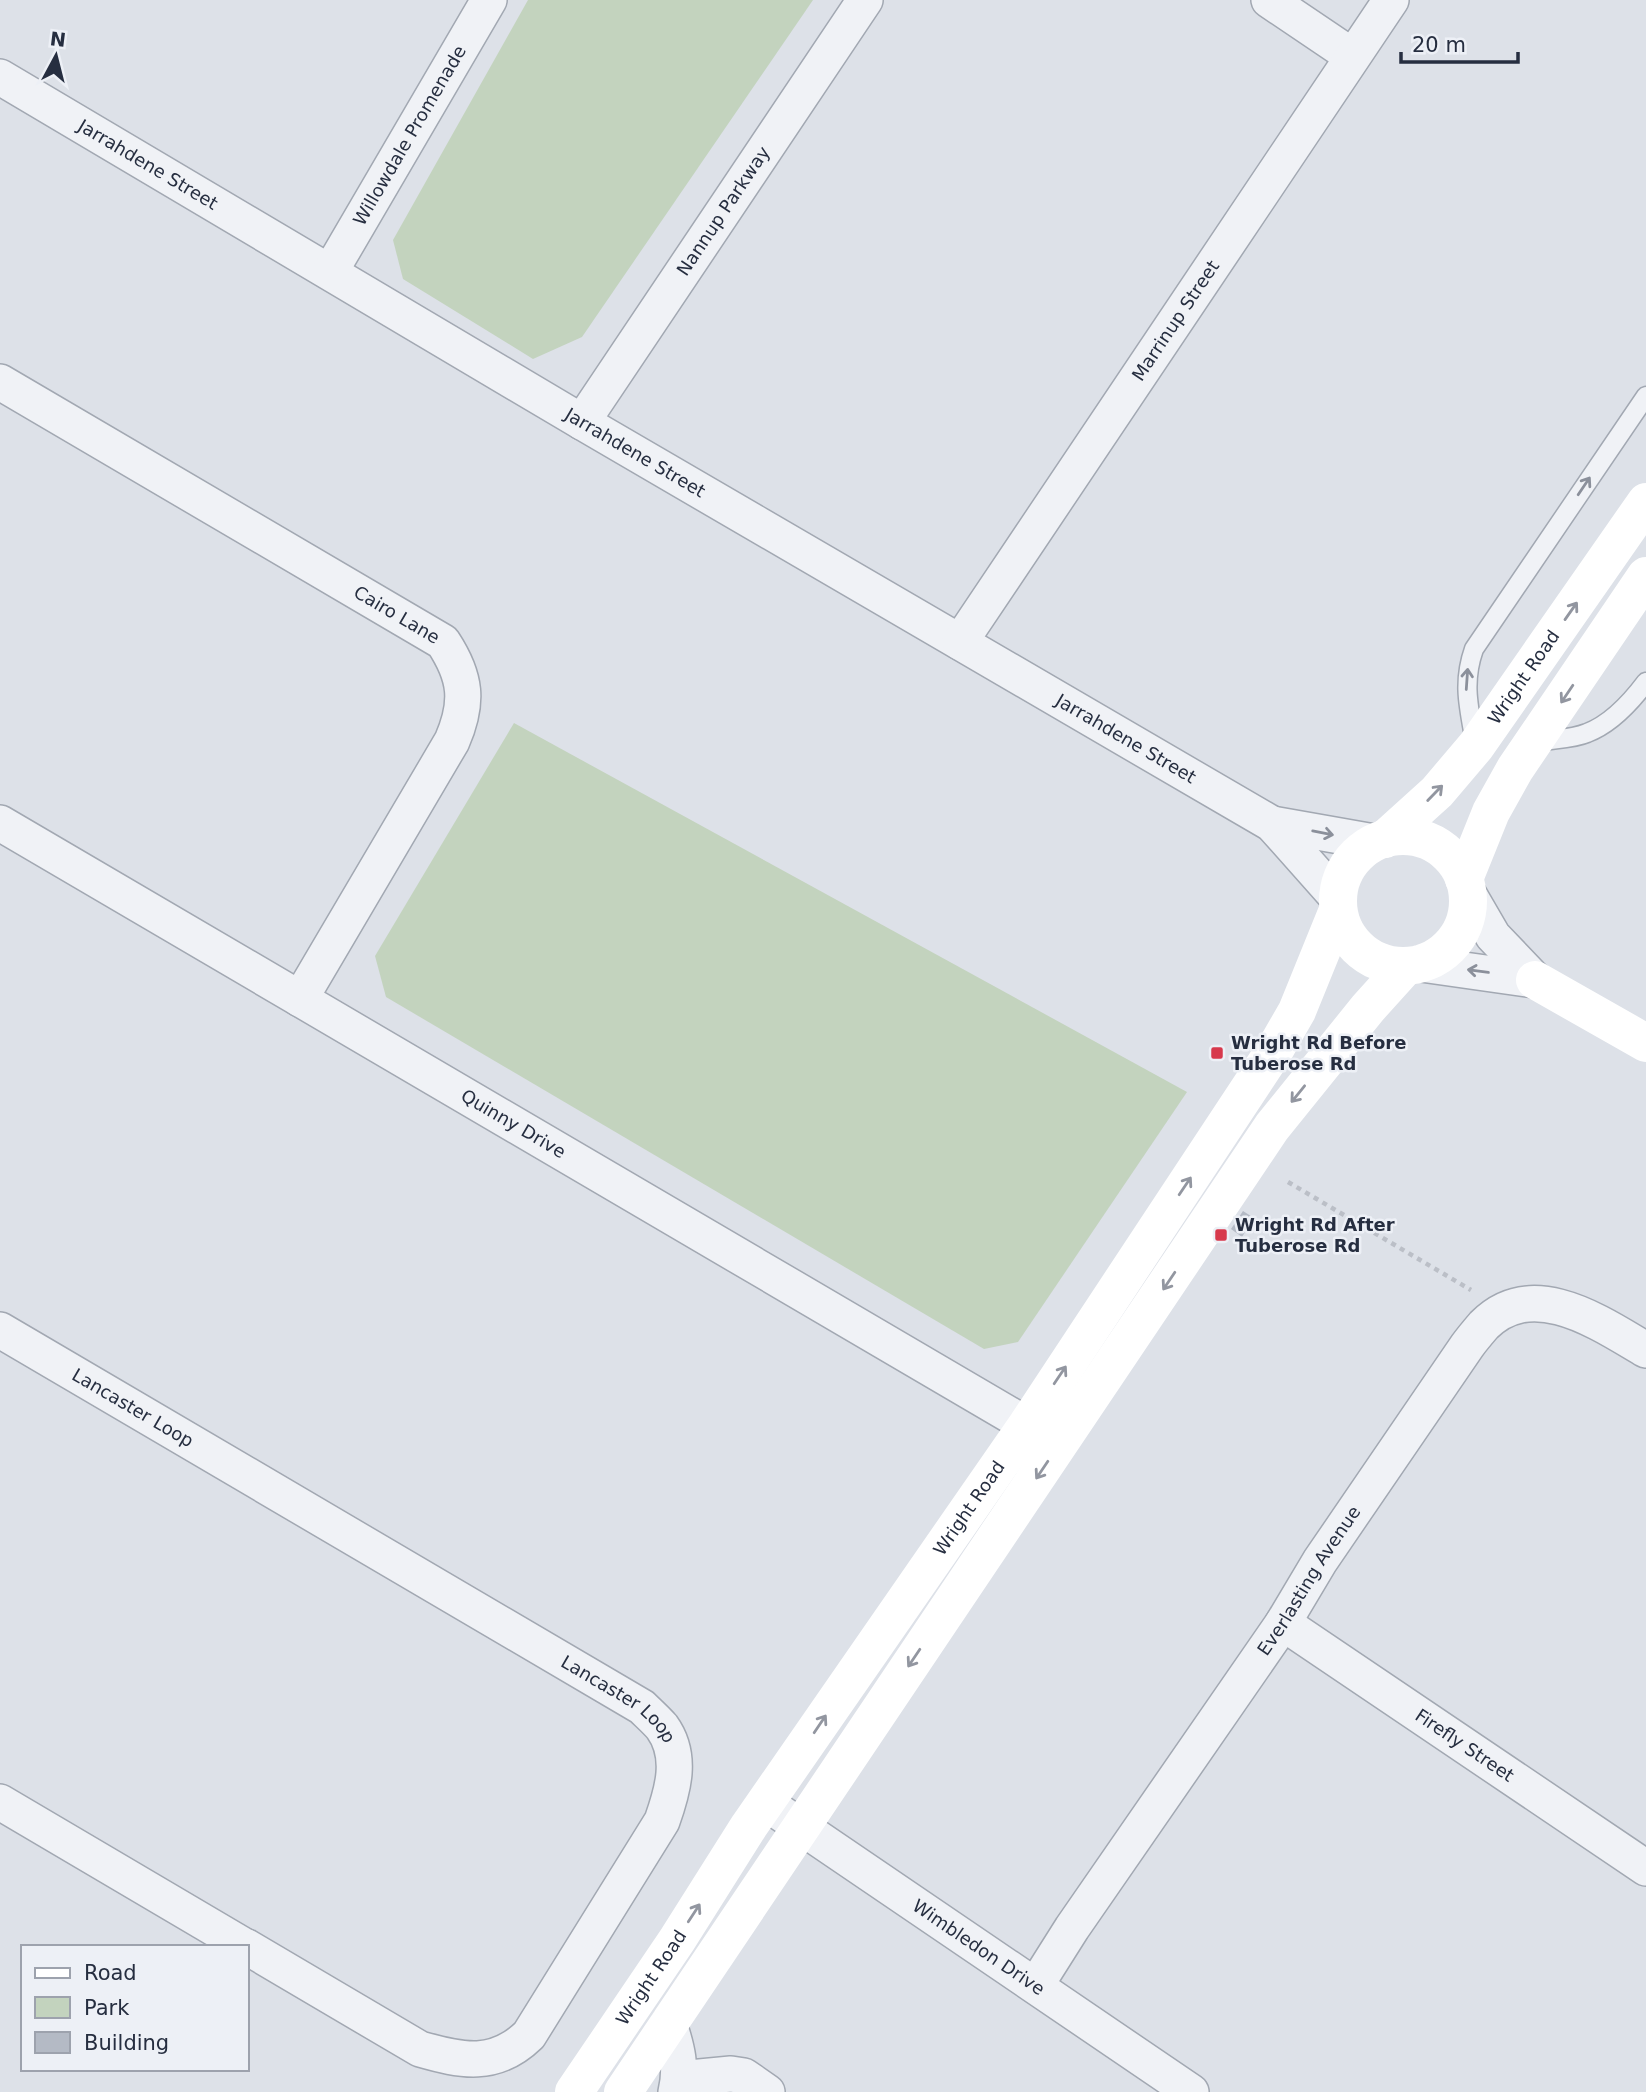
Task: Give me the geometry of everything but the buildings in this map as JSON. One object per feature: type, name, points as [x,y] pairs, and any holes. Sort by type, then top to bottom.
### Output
[{"type":"main road","name":"Wright Road","points":[[1379,841],[1437,792],[1476,746],[1646,502]]},
{"type":"main road","points":[[1466,886],[1455,862],[1440,848],[1423,839],[1404,836],[1379,841],[1359,852],[1348,865],[1341,880],[1337,904],[1343,929],[1354,945],[1368,957],[1386,964],[1413,965],[1435,958],[1457,937],[1466,916],[1466,886],[1491,812],[1515,769],[1646,576]]},
{"type":"main road","name":"Wright Road","points":[[573,2092],[765,1803],[1027,1425],[1274,1051],[1297,1011],[1337,904]]},
{"type":"main road","points":[[623,2092],[1272,1127],[1368,1008],[1413,965]]},
{"type":"main road","points":[[1535,980],[1646,1043]]},
{"type":"street","name":"Willowdale Promenade","points":[[330,272],[489,0]]},
{"type":"street","name":"Nannup Parkway","points":[[582,422],[865,0]]},
{"type":"street","points":[[1269,0],[1352,56]]},
{"type":"street","name":"Marrinup Street","points":[[960,642],[1391,0]]},
{"type":"street","name":"Jarrahdene Street","points":[[0,77],[582,422],[1272,824],[1337,904]]},
{"type":"street","name":"Cairo Lane","points":[[0,382],[443,642],[458,664],[463,699],[461,722],[300,999]]},
{"type":"street","name":"Quinny Drive","points":[[0,823],[1027,1425]]},
{"type":"street","name":"Jarrahdene Street","points":[[1272,824],[1379,841]]},
{"type":"street","points":[[1466,886],[1493,936],[1535,980]]},
{"type":"street","points":[[1413,965],[1535,980]]},
{"type":"street","name":"Everlasting Avenue","points":[[1036,1985],[1080,1916],[1283,1623],[1343,1527],[1467,1346],[1485,1324],[1510,1308],[1525,1305],[1557,1306],[1589,1316],[1646,1350]]},
{"type":"street","name":"Lancaster Loop","points":[[0,1330],[642,1707],[662,1727],[673,1749],[675,1771],[672,1794],[662,1821],[529,2035],[518,2046],[500,2055],[477,2060],[449,2057],[421,2049],[248,1948]]},
{"type":"street","name":"Firefly Street","points":[[1283,1623],[1646,1868]]},
{"type":"street","name":"Lancaster Loop","points":[[0,1802],[243,1945]]},
{"type":"street","name":"Wimbledon Drive","points":[[765,1803],[1191,2092]]},
{"type":"street","points":[[669,2024],[679,2058],[677,2085],[731,2074],[744,2077],[767,2092]]},
{"type":"lane","points":[[1476,746],[1466,688],[1468,666],[1474,649],[1646,396]]},
{"type":"lane","points":[[1535,742],[1586,734],[1609,720],[1634,698],[1646,682]]},
{"type":"path","points":[[1288,1182],[1474,1291]]},
{"type":"green space","points":[[528,0],[813,0],[582,337],[533,359],[403,279],[393,240]]},
{"type":"green space","points":[[514,723],[1187,1092],[1018,1342],[984,1349],[386,997],[375,956]]},
{"type":"place","name":"Wright Rd Before Tuberose Rd","points":[[1217,1053]]},
{"type":"place","name":"Wright Rd After Tuberose Rd","points":[[1221,1235]]}]
